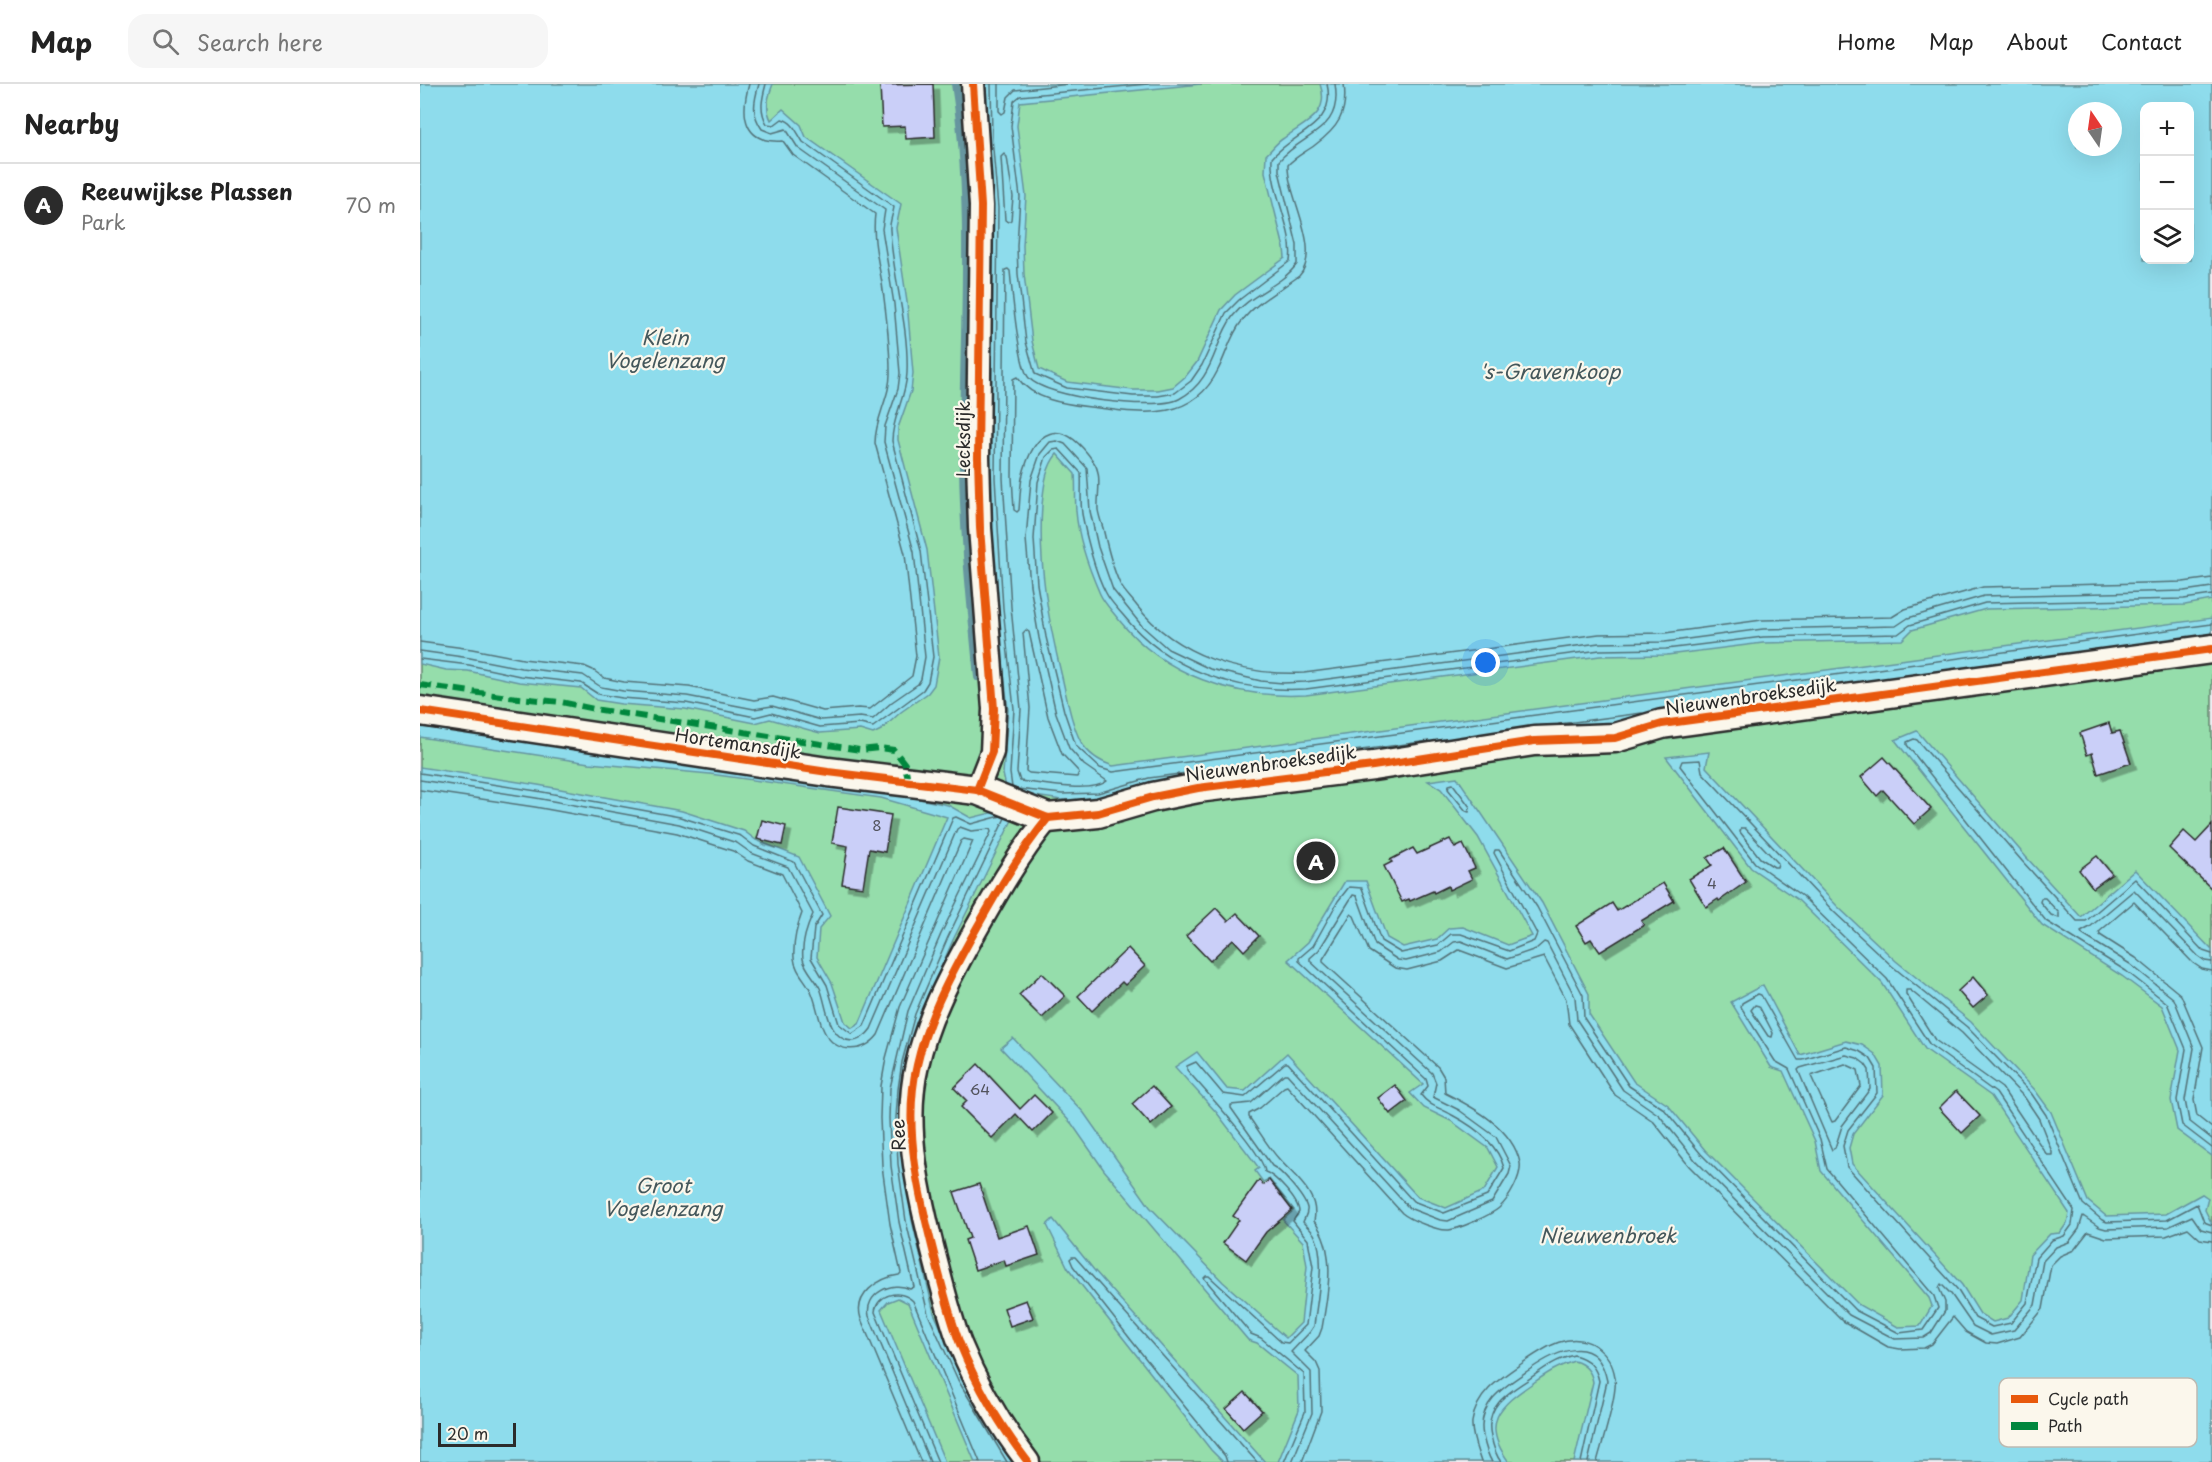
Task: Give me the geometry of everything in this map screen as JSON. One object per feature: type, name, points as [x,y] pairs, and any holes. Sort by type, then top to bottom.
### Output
[{"type":"street","name":"Lecksdijk","points":[[973,84],[981,206],[978,457],[980,528],[994,709],[992,752],[977,790]]},
{"type":"street","name":"Nieuwenbroeksedijk","points":[[1048,818],[1098,813],[1153,797],[1198,788],[1373,766],[1534,741],[1615,738],[1662,724],[2212,649]]},
{"type":"street","name":"Hortemansdijk","points":[[420,711],[828,772],[977,790],[1048,818]]},
{"type":"street","name":"Ree","points":[[1028,1462],[1011,1440],[973,1372],[960,1344],[945,1299],[917,1181],[912,1095],[916,1066],[925,1035],[951,975],[1001,884],[1024,848],[1048,818]]},
{"type":"green space","points":[[420,84],[2212,84],[2212,1462],[420,1462]]},
{"type":"water","name":"Klein Vogelenzang","points":[[420,84],[773,84],[768,102],[771,120],[783,109],[801,125],[806,137],[901,204],[896,228],[907,302],[913,373],[911,391],[898,428],[898,440],[927,550],[939,657],[934,685],[928,693],[881,730],[873,734],[860,730],[820,733],[770,719],[755,723],[685,709],[596,700],[581,688],[519,682],[420,664]]},
{"type":"water","name":"'s-Gravenkoop","points":[[985,84],[1201,84],[1020,102],[1017,126],[1026,196],[1024,274],[1032,341],[1039,369],[1067,382],[1133,390],[1158,390],[1173,387],[1186,376],[1197,362],[1221,310],[1235,295],[1285,258],[1265,172],[1266,155],[1279,141],[1319,111],[1322,103],[1320,84],[2212,84],[2212,600],[2185,605],[1986,609],[1912,630],[1902,640],[1763,643],[1667,655],[1600,656],[1306,695],[1280,695],[1228,688],[1179,669],[1157,656],[1119,620],[1102,597],[1085,553],[1077,521],[1075,474],[1057,454],[1044,485],[1041,549],[1048,613],[1072,719],[1081,742],[1087,750],[1113,766],[2212,618],[2212,645],[1150,784],[1099,799],[1062,800],[1021,794],[1014,816],[953,940],[920,1016],[908,1063],[904,1164],[912,1220],[934,1313],[963,1377],[1015,1462],[975,1462],[908,1303],[898,1298],[888,1302],[881,1310],[945,1462],[420,1462],[420,767],[682,811],[744,831],[756,840],[799,857],[830,916],[819,929],[817,957],[832,983],[845,1022],[852,1028],[859,1024],[947,817],[881,798],[710,774],[589,763],[420,737],[420,723],[895,794],[948,805],[971,818],[999,811],[1006,787],[1003,774],[1008,710],[997,609],[989,478],[992,207],[986,137]]},
{"type":"water","points":[[1917,731],[2081,917],[2135,870],[2212,950],[2212,1156],[2177,1130],[2171,1100],[2180,1050],[2162,1006],[2122,976],[2042,925],[1895,740]]},
{"type":"water","name":"Nieuwenbroek","points":[[1709,752],[1706,767],[1838,907],[1896,961],[1971,1022],[2035,1090],[2051,1112],[2088,1201],[2106,1216],[2166,1214],[2202,1194],[2208,1198],[2205,1210],[2212,1224],[2212,1462],[1574,1462],[1593,1382],[1587,1368],[1574,1361],[1557,1368],[1521,1391],[1497,1416],[1496,1436],[1509,1462],[1278,1462],[1299,1410],[1298,1376],[1257,1343],[1248,1340],[1104,1170],[1072,1124],[1001,1048],[1013,1038],[1084,1113],[1150,1207],[1223,1282],[1286,1338],[1301,1323],[1307,1266],[1303,1242],[1283,1220],[1294,1210],[1269,1179],[1263,1182],[1255,1171],[1259,1168],[1217,1113],[1175,1067],[1197,1052],[1227,1089],[1245,1091],[1287,1053],[1418,1197],[1446,1208],[1484,1191],[1498,1167],[1488,1148],[1451,1121],[1424,1108],[1410,1093],[1423,1084],[1288,960],[1308,942],[1345,881],[1366,881],[1387,938],[1403,947],[1437,939],[1449,928],[1463,927],[1508,945],[1532,936],[1478,837],[1441,789],[1428,781],[1457,777],[1542,903],[1589,994],[1589,1014],[1634,1082],[1668,1105],[1705,1150],[1859,1305],[1898,1327],[1920,1326],[1932,1306],[1929,1298],[1821,1171],[1815,1141],[1783,1071],[1771,1067],[1731,1002],[1763,985],[1800,1055],[1846,1041],[1862,1045],[1875,1054],[1882,1066],[1883,1095],[1853,1134],[1849,1148],[1852,1164],[1962,1285],[1980,1314],[1993,1322],[2008,1318],[2023,1300],[2030,1255],[2050,1234],[2060,1233],[2067,1223],[2069,1213],[1991,1096],[1925,1049],[1882,983],[1798,900],[1751,868],[1666,757]]},
{"type":"water","points":[[1053,1219],[1094,1270],[1265,1462],[1223,1462],[1211,1450],[1068,1268],[1047,1225]]},
{"type":"building","points":[[933,84],[935,137],[906,139],[905,126],[882,127],[880,85]]},
{"type":"building","points":[[2109,723],[2112,733],[2120,731],[2131,763],[2098,774],[2092,753],[2087,755],[2080,733]]},
{"type":"building","points":[[1884,757],[1931,809],[1914,824],[1883,790],[1877,796],[1861,777]]},
{"type":"building","points":[[838,807],[891,815],[885,852],[869,849],[863,887],[842,884],[848,846],[832,843]]},
{"type":"building","points":[[762,820],[786,826],[782,845],[757,839]]},
{"type":"building","points":[[2212,825],[2212,889],[2169,848],[2184,831],[2196,842]]},
{"type":"building","points":[[1450,839],[1455,848],[1463,844],[1475,868],[1468,871],[1472,879],[1449,890],[1448,886],[1434,893],[1433,891],[1402,902],[1384,866],[1392,862],[1390,860],[1413,848],[1417,854]]},
{"type":"building","points":[[1724,848],[1746,882],[1719,901],[1718,899],[1706,907],[1689,879],[1712,865],[1707,858]]},
{"type":"building","points":[[2097,856],[2112,874],[2093,888],[2079,870]]},
{"type":"building","points":[[1663,883],[1674,901],[1641,921],[1644,925],[1600,952],[1591,939],[1586,942],[1576,926],[1612,903],[1617,911]]},
{"type":"building","points":[[1216,908],[1228,921],[1237,913],[1259,936],[1244,951],[1233,939],[1210,961],[1186,936]]},
{"type":"building","points":[[1128,948],[1145,966],[1125,985],[1122,982],[1092,1011],[1078,996]]},
{"type":"building","points":[[1042,973],[1065,996],[1042,1018],[1019,995]]},
{"type":"building","points":[[1973,977],[1988,995],[1973,1008],[1958,991]]},
{"type":"building","points":[[978,1064],[1020,1109],[1034,1095],[1052,1113],[1033,1132],[1016,1114],[992,1138],[961,1107],[967,1101],[954,1088]]},
{"type":"building","points":[[1395,1085],[1407,1101],[1390,1114],[1378,1098]]},
{"type":"building","points":[[1152,1086],[1171,1107],[1151,1125],[1132,1104]]},
{"type":"building","points":[[1956,1091],[1980,1116],[1962,1133],[1939,1108]]},
{"type":"building","points":[[1259,1180],[1263,1185],[1269,1180],[1292,1210],[1266,1232],[1246,1260],[1223,1243],[1239,1220],[1233,1216]]},
{"type":"building","points":[[979,1184],[997,1237],[1029,1226],[1039,1255],[1006,1266],[1004,1260],[975,1270],[965,1240],[970,1238],[954,1192]]},
{"type":"building","points":[[1026,1300],[1033,1318],[1010,1326],[1004,1308]]},
{"type":"building","points":[[1245,1392],[1262,1411],[1243,1428],[1226,1409]]},
{"type":"waterway","points":[[955,84],[961,130],[966,223],[964,511],[978,677]]},
{"type":"marked path","points":[[420,685],[561,702],[860,750],[880,748],[894,750],[905,764],[908,781]]},
{"type":"cycle path","points":[[973,84],[981,206],[978,457],[980,528],[994,709],[992,752],[977,790]]},
{"type":"cycle path","points":[[420,711],[828,772],[977,790],[1048,818],[1098,813],[1153,797],[1198,788],[1373,766],[1534,741],[1615,738],[1662,724],[2212,649]]},
{"type":"cycle path","points":[[1028,1462],[990,1406],[956,1334],[924,1214],[915,1164],[911,1114],[921,1048],[939,1001],[997,893],[1026,847],[1048,818]]},
{"type":"place","name":"Reeuwijkse Plassen","points":[[1316,861]]},
{"type":"water label","name":"Groot Vogelenzang","points":[[663,1198]]}]
